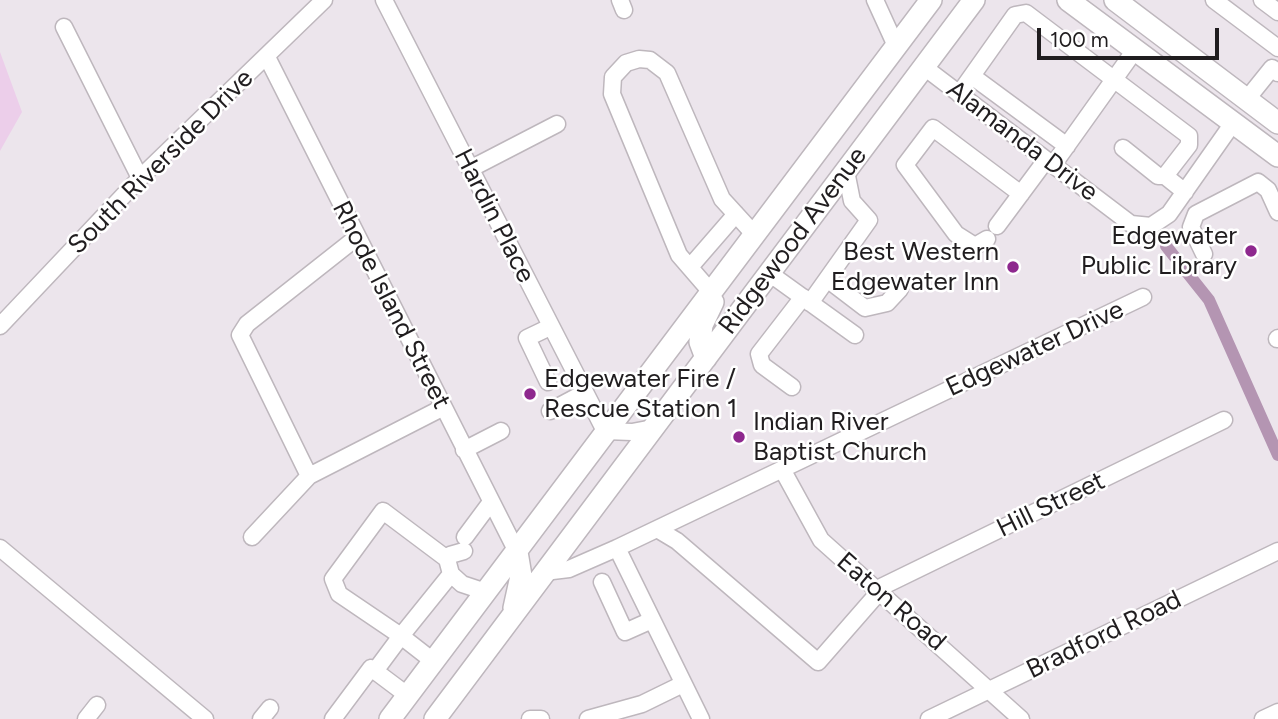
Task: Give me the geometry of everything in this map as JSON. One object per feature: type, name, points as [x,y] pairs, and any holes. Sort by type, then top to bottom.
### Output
[{"type":"main road","name":"Ridgewood Avenue","points":[[390,719],[930,0]]},
{"type":"main road","name":"Ridgewood Avenue","points":[[435,719],[974,0]]},
{"type":"main road","points":[[1069,0],[1278,156]]},
{"type":"main road","points":[[1115,0],[1278,123]]},
{"type":"main road","points":[[706,358],[700,342],[702,325],[727,271]]},
{"type":"main road","name":"Ridgewood Avenue","points":[[512,617],[521,576],[517,552]]},
{"type":"street","name":"South Riverside Drive","points":[[0,326],[140,178],[324,0]]},
{"type":"street","name":"Hardin Place","points":[[384,0],[605,431]]},
{"type":"street","points":[[875,0],[896,46]]},
{"type":"street","points":[[1214,0],[1278,48]]},
{"type":"street","points":[[1262,0],[1278,12]]},
{"type":"street","points":[[960,94],[1015,15],[1021,12],[1115,78],[1189,136],[1189,145],[1165,176]]},
{"type":"street","points":[[64,27],[140,178]]},
{"type":"street","points":[[1021,194],[933,128],[905,165],[956,234],[975,246],[992,232],[1021,194],[1067,146],[1135,50]]},
{"type":"street","name":"Rhode Island Street","points":[[267,57],[517,552]]},
{"type":"street","points":[[711,292],[679,255],[612,94],[613,77],[626,63],[639,59],[650,60],[667,73],[722,199],[754,234]]},
{"type":"street","name":"Alamanda Drive","points":[[924,67],[1131,224],[1151,226],[1169,214],[1233,123]]},
{"type":"street","points":[[1247,99],[1276,67]]},
{"type":"street","points":[[972,76],[1067,146]]},
{"type":"street","points":[[470,169],[557,124]]},
{"type":"street","points":[[1124,148],[1158,176],[1165,176],[1212,205]]},
{"type":"street","points":[[792,387],[762,365],[759,354],[827,279],[869,220],[852,201],[846,171]]},
{"type":"street","points":[[1204,254],[1192,231],[1191,221],[1196,214],[1258,182],[1268,190],[1278,212]]},
{"type":"street","points":[[690,267],[736,214]]},
{"type":"street","points":[[309,476],[240,335],[247,324],[356,237]]},
{"type":"street","points":[[769,273],[855,335]]},
{"type":"street","points":[[827,279],[865,308],[887,303],[900,289]]},
{"type":"street","name":"Edgewater Drive","points":[[544,572],[569,569],[617,548],[1143,297]]},
{"type":"street","points":[[548,382],[527,338],[550,327]]},
{"type":"street","points":[[550,411],[584,393]]},
{"type":"street","points":[[252,537],[309,476],[442,408]]},
{"type":"street","name":"Hill Street","points":[[879,590],[1224,421]]},
{"type":"street","points":[[605,431],[632,432],[653,428]]},
{"type":"street","points":[[464,450],[502,431]]},
{"type":"street","name":"Eaton Road","points":[[782,469],[821,540],[1021,719]]},
{"type":"street","points":[[375,671],[491,502]]},
{"type":"street","points":[[433,661],[339,594],[333,579],[383,511],[460,548]]},
{"type":"street","points":[[657,529],[677,541],[818,662],[879,590]]},
{"type":"street","points":[[0,548],[205,719]]},
{"type":"street","points":[[460,548],[463,584],[486,592]]},
{"type":"street","points":[[617,548],[701,719]]},
{"type":"street","name":"Bradford Road","points":[[929,719],[1278,551]]},
{"type":"street","points":[[602,582],[625,632],[652,620]]},
{"type":"street","points":[[333,719],[371,668],[407,695]]},
{"type":"street","points":[[588,719],[642,704],[683,684]]},
{"type":"street","points":[[86,719],[97,705]]},
{"type":"street","points":[[1263,719],[1278,712]]},
{"type":"street","points":[[530,719],[541,719]]},
{"type":"shaded area","points":[[0,52],[22,112],[0,151]]},
{"type":"waterway","points":[[1166,246],[1209,300],[1278,455]]},
{"type":"place","name":"Edgewater Public Library","points":[[1251,251]]},
{"type":"place","name":"Best Western Edgewater Inn","points":[[1013,267]]},
{"type":"place","name":"Edgewater Fire / Rescue Station 1","points":[[530,394]]},
{"type":"place","name":"Indian River Baptist Church","points":[[739,437]]}]
